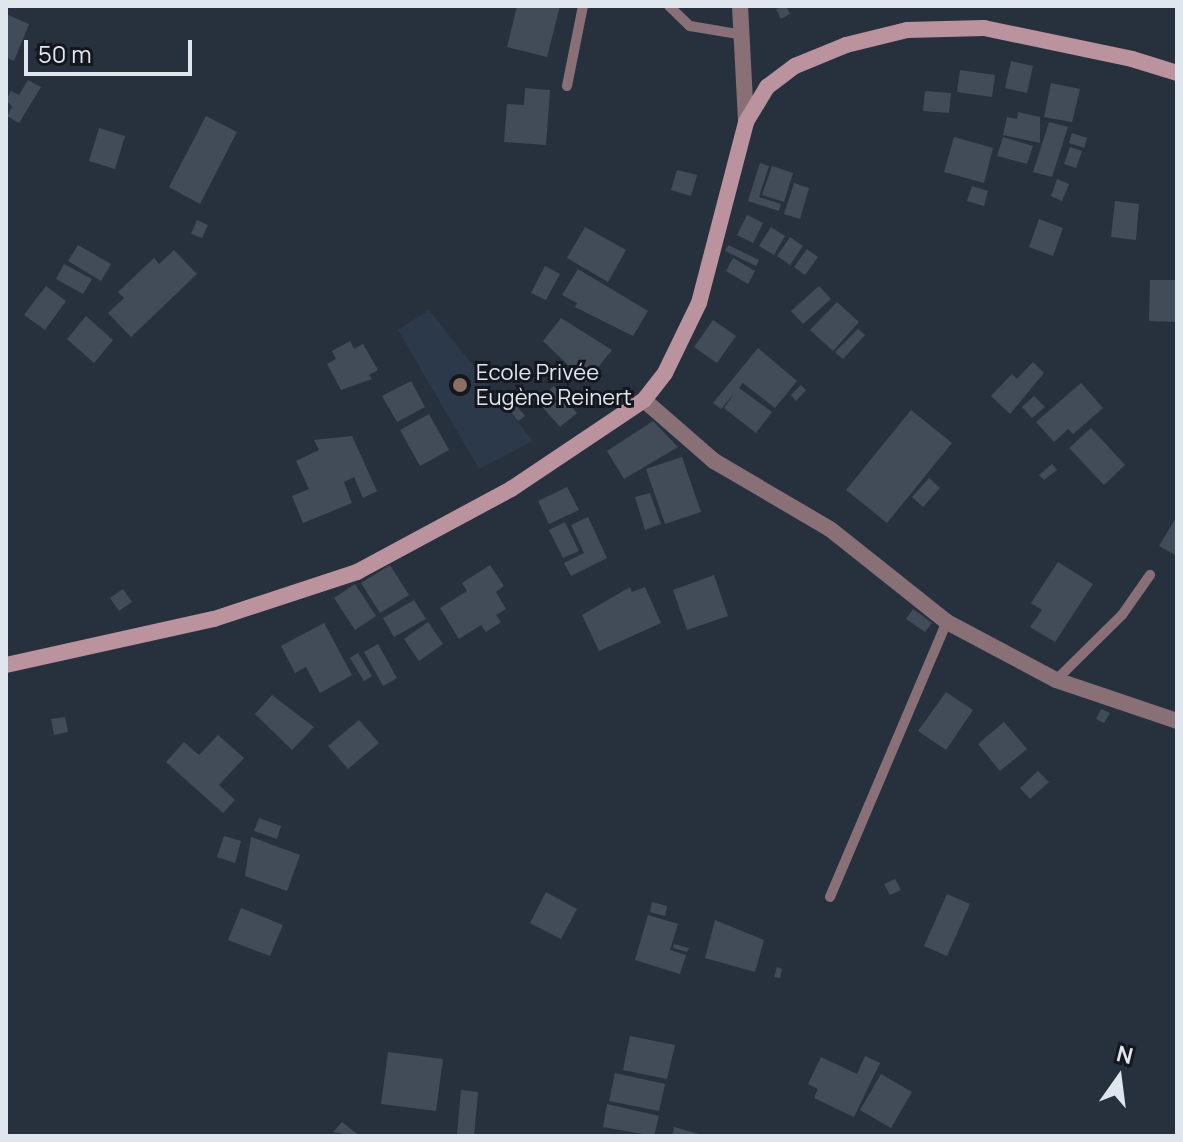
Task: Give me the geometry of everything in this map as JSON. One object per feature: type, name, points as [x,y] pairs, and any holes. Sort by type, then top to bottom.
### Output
[{"type":"street","points":[[740,6],[738,34],[746,122]]},
{"type":"street","points":[[6,665],[214,619],[357,572],[511,489],[644,400],[665,373],[699,303],[746,122],[767,87],[795,66],[846,45],[907,30],[984,28],[1132,59],[1177,73]]},
{"type":"street","points":[[644,400],[714,461],[830,529],[947,622],[1056,680],[1177,721]]},
{"type":"lane","points":[[567,86],[583,6]]},
{"type":"lane","points":[[669,6],[690,26],[738,34]]},
{"type":"lane","points":[[1056,680],[1122,615],[1150,575]]},
{"type":"lane","points":[[830,897],[947,622]]},
{"type":"shaded area","name":"Ecole Privée Eugène Reinert","points":[[429,310],[533,441],[479,469],[398,330]]},
{"type":"building","points":[[517,6],[560,6],[547,57],[507,47]]},
{"type":"building","points":[[786,6],[790,14],[781,19],[776,9]]},
{"type":"building","points":[[6,14],[29,24],[14,61],[6,57]]},
{"type":"building","points":[[1011,61],[1033,66],[1027,93],[1005,88]]},
{"type":"building","points":[[960,70],[995,75],[992,97],[957,92]]},
{"type":"building","points":[[28,80],[41,87],[19,123],[7,116],[12,107],[6,100],[11,91],[19,95]]},
{"type":"building","points":[[1051,83],[1080,89],[1072,122],[1044,117]]},
{"type":"building","points":[[525,88],[550,90],[546,145],[504,142],[507,104],[524,105]]},
{"type":"building","points":[[925,91],[951,93],[949,113],[923,111]]},
{"type":"building","points":[[1018,112],[1040,117],[1040,143],[1003,135],[1007,117],[1017,119]]},
{"type":"building","points":[[206,116],[237,132],[200,204],[169,187]]},
{"type":"building","points":[[1049,122],[1068,127],[1052,177],[1033,172]]},
{"type":"building","points":[[99,128],[125,136],[115,169],[89,161]]},
{"type":"building","points":[[1072,133],[1087,138],[1084,148],[1069,143]]},
{"type":"building","points":[[954,137],[993,148],[984,183],[944,172]]},
{"type":"building","points":[[1003,137],[1033,146],[1027,164],[997,156]]},
{"type":"building","points":[[1070,147],[1082,151],[1076,168],[1064,164]]},
{"type":"building","points":[[760,163],[769,166],[759,197],[781,204],[779,211],[748,201]]},
{"type":"building","points":[[772,166],[793,173],[784,202],[762,195]]},
{"type":"building","points":[[677,170],[697,175],[691,196],[671,190]]},
{"type":"building","points":[[1057,179],[1069,184],[1062,201],[1051,196]]},
{"type":"building","points":[[794,183],[809,188],[800,219],[784,214]]},
{"type":"building","points":[[972,186],[988,191],[984,206],[967,201]]},
{"type":"building","points":[[1115,201],[1139,204],[1136,240],[1111,237]]},
{"type":"building","points":[[747,215],[763,223],[753,243],[737,235]]},
{"type":"building","points":[[1039,219],[1063,228],[1053,256],[1029,247]]},
{"type":"building","points":[[197,220],[208,225],[202,238],[191,234]]},
{"type":"building","points":[[585,227],[626,250],[608,282],[567,258]]},
{"type":"building","points":[[771,227],[785,236],[774,255],[759,246]]},
{"type":"building","points":[[790,237],[803,246],[790,265],[777,256]]},
{"type":"building","points":[[78,245],[111,264],[101,281],[68,261]]},
{"type":"building","points":[[728,245],[759,260],[756,266],[725,251]]},
{"type":"building","points":[[807,249],[818,257],[805,275],[794,267]]},
{"type":"building","points":[[174,250],[197,274],[131,337],[108,313],[124,298],[118,292],[154,258],[159,264]]},
{"type":"building","points":[[733,258],[755,271],[748,284],[726,271]]},
{"type":"building","points":[[64,264],[92,279],[83,294],[56,279]]},
{"type":"building","points":[[545,266],[560,274],[546,300],[531,293]]},
{"type":"building","points":[[578,269],[648,311],[633,336],[575,307],[577,303],[562,295]]},
{"type":"building","points":[[1150,280],[1177,280],[1177,322],[1149,321]]},
{"type":"building","points":[[46,286],[66,301],[45,330],[24,315]]},
{"type":"building","points":[[819,286],[831,299],[803,324],[791,311]]},
{"type":"building","points":[[837,302],[859,322],[833,351],[810,330]]},
{"type":"building","points":[[86,316],[113,340],[94,363],[67,339]]},
{"type":"building","points":[[561,318],[612,350],[586,382],[543,341]]},
{"type":"building","points":[[713,320],[736,336],[717,363],[694,347]]},
{"type":"building","points":[[858,329],[865,335],[843,359],[835,352]]},
{"type":"building","points":[[350,341],[354,349],[363,344],[378,370],[369,375],[372,379],[341,390],[327,364],[336,359],[332,351]]},
{"type":"building","points":[[758,348],[797,381],[775,408],[743,383],[739,388],[772,412],[756,433],[724,408],[734,394],[721,409],[713,403]]},
{"type":"building","points":[[1033,362],[1044,373],[1010,414],[991,396],[1012,374],[1017,379]]},
{"type":"building","points":[[411,381],[425,407],[397,422],[382,396]]},
{"type":"building","points":[[1081,383],[1103,408],[1073,434],[1068,429],[1054,442],[1036,422]]},
{"type":"building","points":[[801,385],[806,390],[796,401],[791,395]]},
{"type":"building","points":[[554,386],[577,413],[560,427],[537,401]]},
{"type":"building","points":[[509,396],[525,416],[518,421],[502,401]]},
{"type":"building","points":[[1034,396],[1045,407],[1032,418],[1022,407]]},
{"type":"building","points":[[911,410],[952,443],[887,523],[846,490]]},
{"type":"building","points":[[429,414],[449,450],[420,466],[400,430]]},
{"type":"building","points":[[653,421],[678,447],[624,479],[607,451]]},
{"type":"building","points":[[1091,428],[1125,465],[1104,485],[1069,448]]},
{"type":"building","points":[[352,436],[377,491],[363,498],[354,477],[344,482],[352,503],[303,523],[292,496],[309,489],[296,461],[319,450],[314,440]]},
{"type":"building","points":[[682,457],[701,512],[665,524],[646,469]]},
{"type":"building","points":[[1052,464],[1057,470],[1044,480],[1039,475]]},
{"type":"building","points":[[929,478],[940,488],[923,507],[912,497]]},
{"type":"building","points":[[567,487],[579,510],[549,524],[538,501]]},
{"type":"building","points":[[650,493],[661,524],[645,530],[635,497]]},
{"type":"building","points":[[1177,516],[1177,556],[1159,546]]},
{"type":"building","points":[[588,517],[607,558],[571,576],[564,563],[584,553],[571,525]]},
{"type":"building","points":[[565,522],[579,551],[563,558],[549,530]]},
{"type":"building","points":[[1058,562],[1093,584],[1055,642],[1030,627],[1042,610],[1031,603]]},
{"type":"building","points":[[390,565],[409,595],[380,613],[361,583]]},
{"type":"building","points":[[490,565],[504,586],[496,592],[506,609],[496,615],[501,622],[486,632],[481,625],[459,639],[440,608],[467,591],[462,583]]},
{"type":"building","points":[[714,575],[728,616],[687,630],[673,590]]},
{"type":"building","points":[[355,584],[376,616],[355,630],[334,598]]},
{"type":"building","points":[[630,587],[632,592],[645,587],[661,623],[599,651],[582,615]]},
{"type":"building","points":[[123,589],[132,602],[119,611],[110,598]]},
{"type":"building","points":[[414,600],[426,619],[394,637],[383,618]]},
{"type":"building","points":[[913,609],[932,623],[925,632],[906,619]]},
{"type":"building","points":[[428,622],[443,644],[419,661],[404,639]]},
{"type":"building","points":[[324,623],[352,675],[320,693],[306,667],[295,673],[281,646]]},
{"type":"building","points":[[378,644],[397,678],[383,686],[364,652]]},
{"type":"building","points":[[358,653],[372,676],[364,681],[350,658]]},
{"type":"building","points":[[946,692],[973,710],[946,750],[918,731]]},
{"type":"building","points":[[272,695],[314,727],[292,750],[255,714]]},
{"type":"building","points":[[1101,709],[1110,713],[1104,723],[1096,719]]},
{"type":"building","points":[[65,717],[68,732],[54,735],[51,719]]},
{"type":"building","points":[[359,720],[379,743],[348,769],[328,746]]},
{"type":"building","points":[[1004,722],[1027,749],[1000,771],[978,744]]},
{"type":"building","points":[[218,735],[244,758],[219,785],[235,800],[223,813],[166,762],[184,742],[199,755]]},
{"type":"building","points":[[1038,771],[1049,782],[1030,799],[1020,788]]},
{"type":"building","points":[[259,818],[281,826],[277,839],[254,831]]},
{"type":"building","points":[[224,836],[241,841],[235,863],[217,857]]},
{"type":"building","points":[[251,837],[300,855],[287,891],[245,876]]},
{"type":"building","points":[[895,879],[901,890],[890,895],[884,884]]},
{"type":"building","points":[[546,892],[577,909],[561,939],[530,923]]},
{"type":"building","points":[[947,894],[970,904],[947,956],[924,946]]},
{"type":"building","points":[[652,902],[667,906],[665,916],[650,912]]},
{"type":"building","points":[[241,908],[283,925],[270,956],[228,940]]},
{"type":"building","points":[[648,915],[678,924],[670,950],[686,955],[680,974],[635,960]]},
{"type":"building","points":[[715,920],[764,940],[755,972],[705,958]]},
{"type":"building","points":[[674,944],[689,948],[687,952],[673,948]]},
{"type":"building","points":[[777,967],[782,969],[780,978],[774,977]]},
{"type":"building","points":[[630,1036],[675,1045],[667,1079],[623,1070]]},
{"type":"building","points":[[388,1052],[443,1059],[436,1111],[381,1104]]},
{"type":"building","points":[[865,1056],[880,1063],[854,1117],[814,1098],[818,1089],[808,1084],[821,1057],[857,1074]]},
{"type":"building","points":[[615,1073],[665,1084],[659,1111],[609,1101]]},
{"type":"building","points":[[881,1074],[912,1092],[891,1128],[860,1110]]},
{"type":"building","points":[[461,1090],[478,1092],[474,1136],[457,1134]]},
{"type":"building","points":[[607,1104],[659,1116],[654,1136],[603,1127]]},
{"type":"building","points":[[342,1122],[357,1134],[333,1132]]},
{"type":"building","points":[[674,1127],[702,1135],[702,1136],[672,1136]]},
{"type":"place","name":"Ecole Privée Eugène Reinert","points":[[460,385]]}]
